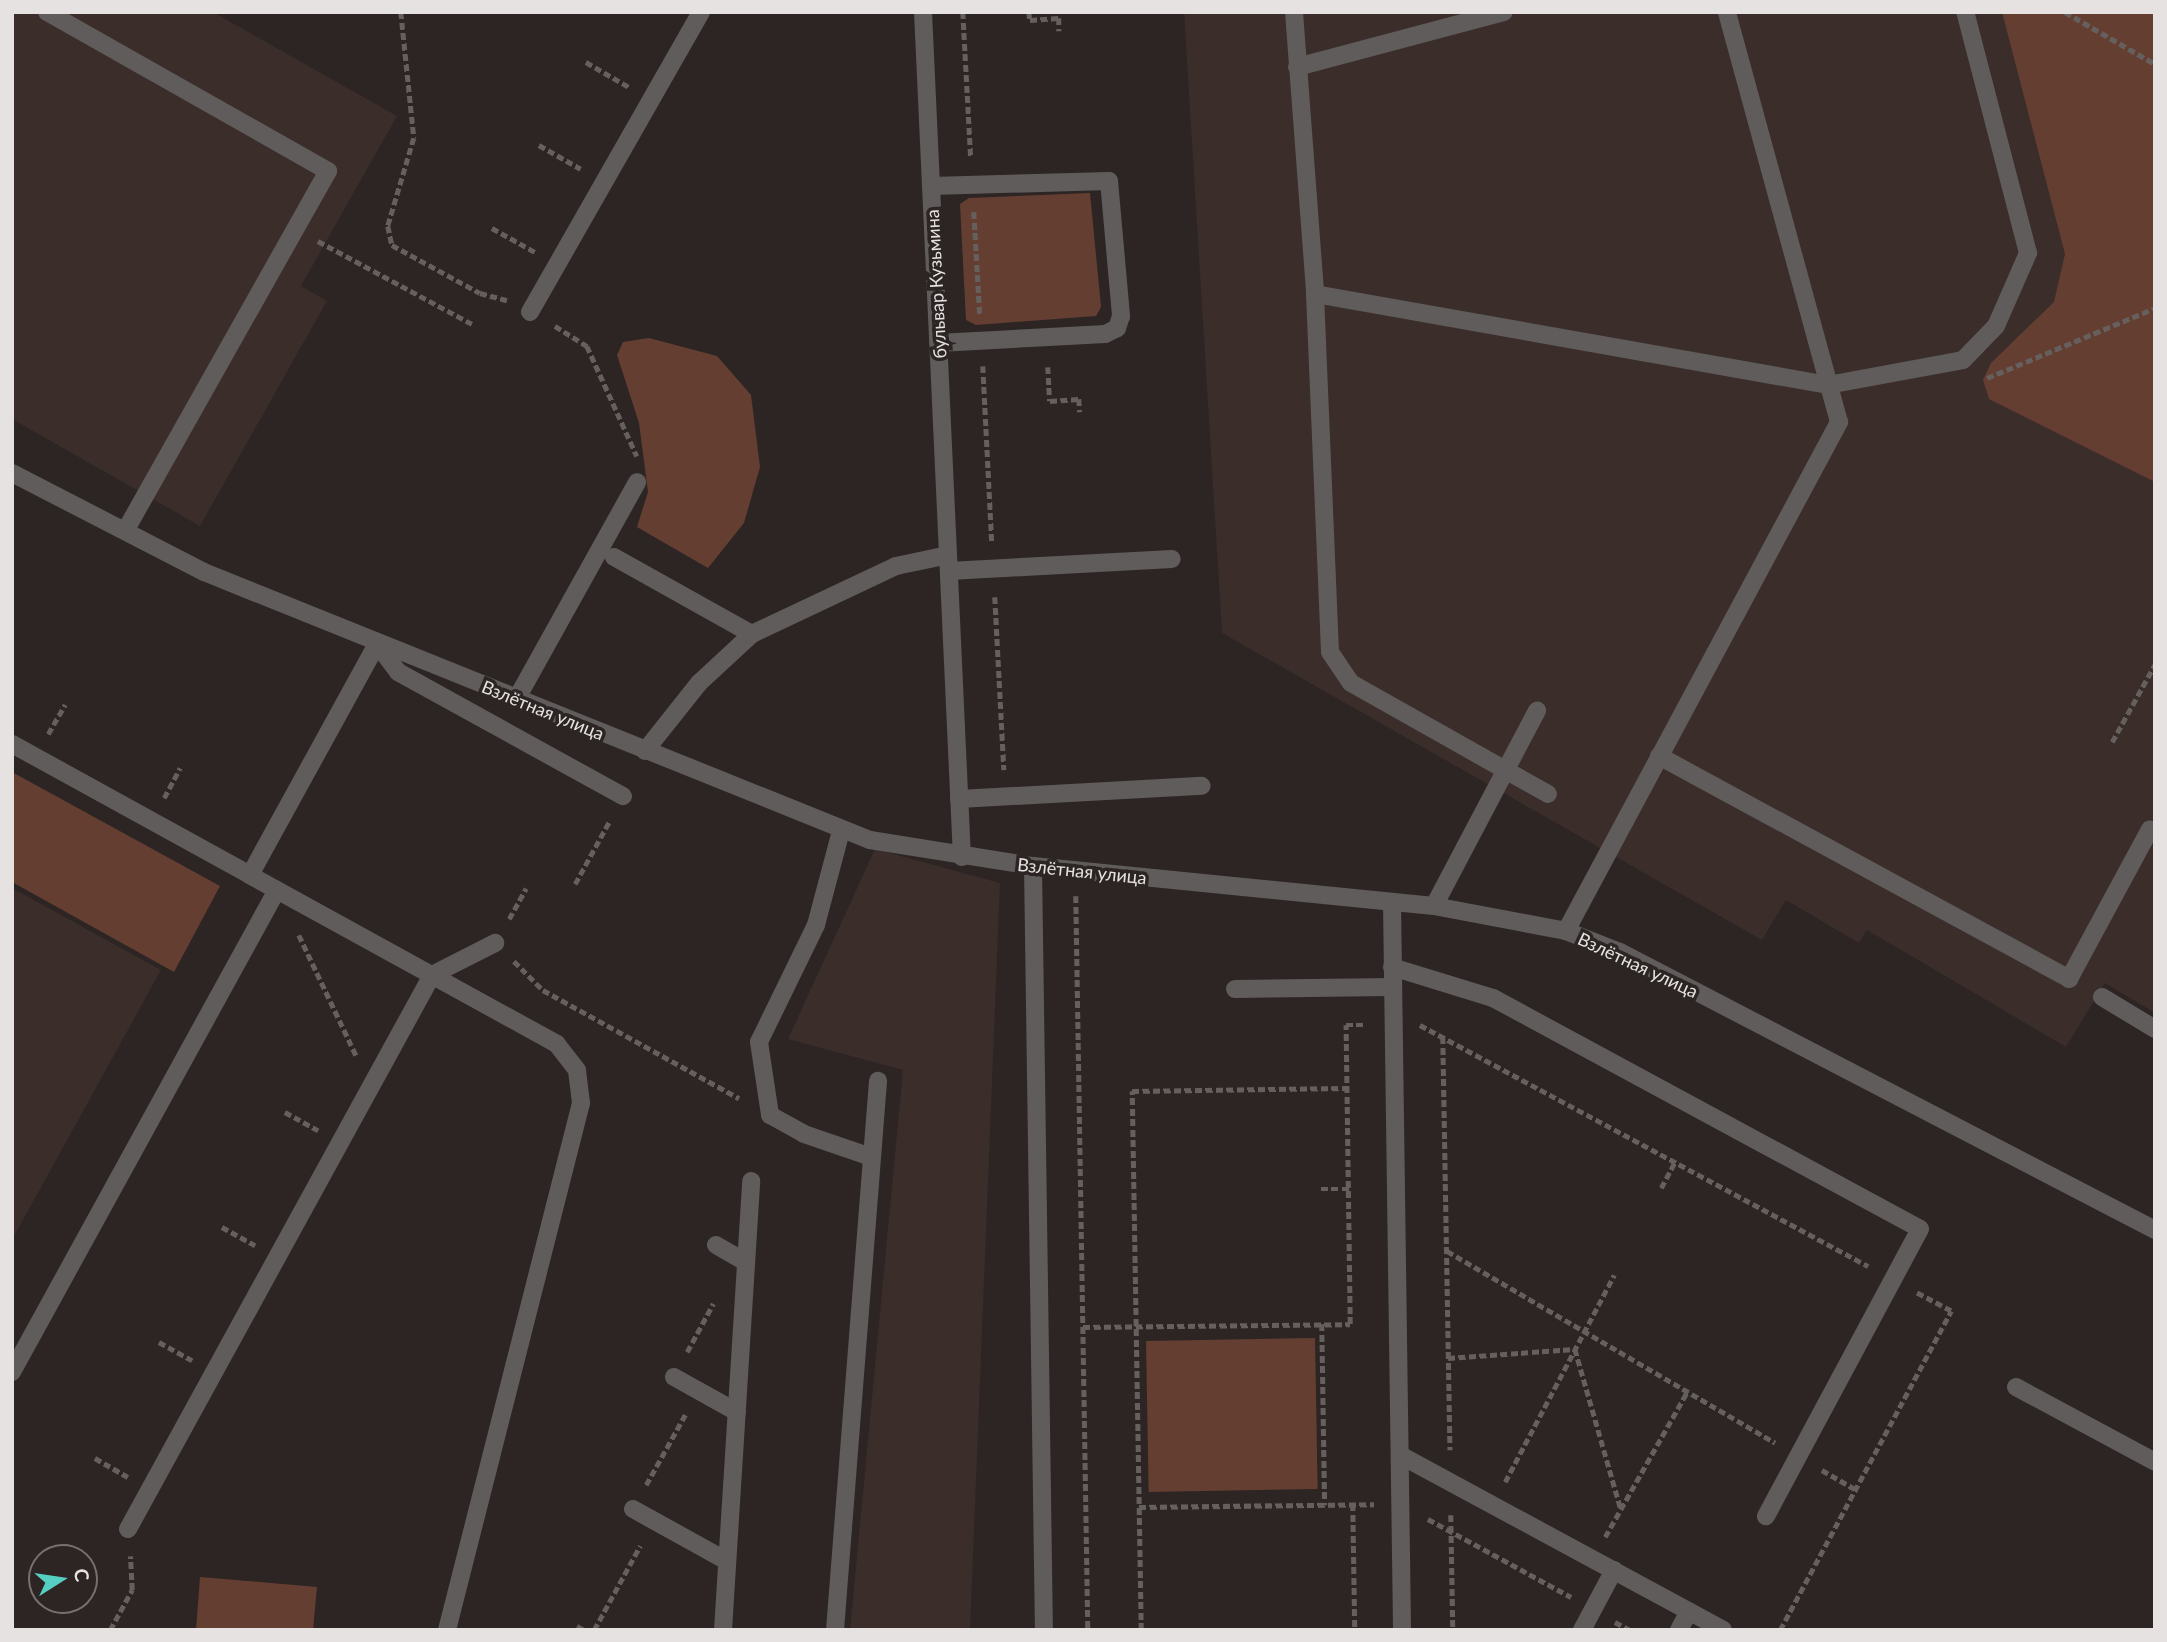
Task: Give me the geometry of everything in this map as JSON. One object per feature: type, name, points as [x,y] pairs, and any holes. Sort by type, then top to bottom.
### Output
[{"type":"street","points":[[47,12],[328,171],[125,531]]},
{"type":"street","points":[[530,312],[701,12]]},
{"type":"street","name":"бульвар Кузьмина","points":[[923,12],[962,856]]},
{"type":"street","points":[[1294,12],[1315,294],[1330,652],[1336,667],[1351,682],[1548,794]]},
{"type":"street","points":[[1297,67],[1504,12]]},
{"type":"street","points":[[1566,931],[1839,422],[1727,12]]},
{"type":"street","points":[[1315,294],[1828,385],[1963,360],[1996,326],[2028,253],[1965,12]]},
{"type":"street","points":[[931,186],[1097,177],[1109,181],[1115,193],[1116,328],[938,343]]},
{"type":"street","name":"Взлётная улица","points":[[12,473],[125,531],[377,644],[517,698],[841,831],[962,856],[1033,866],[1434,906],[1566,931],[1620,952],[2155,1230]]},
{"type":"street","points":[[517,698],[636,482]]},
{"type":"street","points":[[614,556],[752,634]]},
{"type":"street","points":[[645,751],[699,683],[752,634],[896,566],[949,563],[993,568],[1172,559]]},
{"type":"street","points":[[250,875],[377,644],[398,672],[623,796]]},
{"type":"street","points":[[1434,906],[1537,711]]},
{"type":"street","points":[[12,744],[557,1044],[577,1070],[581,1103],[447,1630]]},
{"type":"street","points":[[1659,757],[2069,979],[2150,829]]},
{"type":"street","points":[[959,799],[1202,786]]},
{"type":"street","points":[[841,831],[816,925],[759,1042],[770,1115],[804,1135],[871,1157]]},
{"type":"street","points":[[1033,866],[1044,1630]]},
{"type":"street","points":[[12,1372],[277,890]]},
{"type":"street","points":[[1392,902],[1402,1630]]},
{"type":"street","points":[[128,1529],[432,975],[495,943]]},
{"type":"street","points":[[1392,967],[1493,998],[1920,1229],[1766,1516]]},
{"type":"street","points":[[1235,989],[1392,987]]},
{"type":"street","points":[[2102,997],[2155,1029]]},
{"type":"street","points":[[835,1630],[877,1081]]},
{"type":"street","points":[[723,1630],[737,1412],[743,1260],[751,1181]]},
{"type":"street","points":[[716,1245],[743,1260]]},
{"type":"street","points":[[674,1377],[737,1412]]},
{"type":"street","points":[[2016,1387],[2155,1462]]},
{"type":"street","points":[[1400,1455],[1723,1630]]},
{"type":"street","points":[[633,1509],[727,1561]]},
{"type":"street","points":[[1582,1630],[1614,1570]]},
{"type":"street","points":[[1679,1630],[1689,1611]]},
{"type":"path","points":[[963,12],[1006,796]]},
{"type":"path","points":[[1029,12],[1030,20],[1059,18],[1059,31]]},
{"type":"path","points":[[2065,12],[2155,64]]},
{"type":"path","points":[[400,13],[414,138],[388,226],[391,245],[480,293],[509,300]]},
{"type":"path","points":[[586,62],[630,87]]},
{"type":"path","points":[[539,145],[582,170]]},
{"type":"path","points":[[295,228],[474,325]]},
{"type":"path","points":[[492,228],[536,253]]},
{"type":"path","points":[[1963,360],[1983,380],[2155,308]]},
{"type":"path","points":[[562,331],[587,346],[634,439],[636,482]]},
{"type":"path","points":[[1048,367],[1050,401],[1079,399],[1080,412]]},
{"type":"path","points":[[2112,742],[2155,664]]},
{"type":"path","points":[[40,746],[65,704]]},
{"type":"path","points":[[157,810],[180,768]]},
{"type":"path","points":[[575,884],[623,796]]},
{"type":"path","points":[[1076,871],[1088,1630]]},
{"type":"path","points":[[526,888],[495,943],[543,989],[770,1115]]},
{"type":"path","points":[[277,890],[363,1070]]},
{"type":"path","points":[[1418,1024],[1951,1311],[1780,1630]]},
{"type":"path","points":[[1083,1327],[1350,1324],[1346,1025]]},
{"type":"path","points":[[1443,1037],[1453,1630]]},
{"type":"path","points":[[1141,1630],[1132,1091],[1347,1088]]},
{"type":"path","points":[[285,1112],[327,1136]]},
{"type":"path","points":[[1661,1188],[1675,1162]]},
{"type":"path","points":[[1321,1189],[1349,1189]]},
{"type":"path","points":[[222,1227],[265,1250]]},
{"type":"path","points":[[1447,1250],[1855,1489]]},
{"type":"path","points":[[674,1377],[743,1260]]},
{"type":"path","points":[[1492,1505],[1614,1275]]},
{"type":"path","points":[[1322,1324],[1325,1505]]},
{"type":"path","points":[[159,1342],[201,1366]]},
{"type":"path","points":[[1448,1357],[1575,1349]]},
{"type":"path","points":[[1575,1349],[1621,1509]]},
{"type":"path","points":[[633,1509],[698,1391]]},
{"type":"path","points":[[1593,1559],[1687,1392]]},
{"type":"path","points":[[95,1458],[138,1482]]},
{"type":"path","points":[[1139,1507],[1353,1504],[1355,1630]]},
{"type":"path","points":[[594,1630],[654,1520]]},
{"type":"path","points":[[1452,1533],[1630,1630]]},
{"type":"path","points":[[110,1630],[132,1590]]},
{"type":"path","points":[[577,1626],[584,1630]]},
{"type":"shaded area","points":[[12,12],[213,12],[397,116],[301,286],[327,301],[200,526],[12,419]]},
{"type":"shaded area","points":[[1184,12],[2155,12],[2155,1013],[2105,983],[2066,1047],[1867,930],[1859,943],[1786,900],[1762,940],[1222,633]]},
{"type":"shaded area","points":[[2002,12],[2155,12],[2155,482],[1989,399],[1983,380],[1991,363],[2054,302],[2065,254]]},
{"type":"shaded area","points":[[1090,193],[1101,307],[1096,316],[976,325],[966,320],[960,204],[969,198]]},
{"type":"shaded area","points":[[649,338],[717,356],[751,395],[760,467],[744,523],[708,568],[637,527],[648,492],[639,423],[617,355],[623,342]]},
{"type":"shaded area","points":[[12,772],[220,886],[174,972],[12,882]]},
{"type":"shaded area","points":[[875,849],[1000,883],[970,1630],[850,1630],[903,1070],[788,1039]]},
{"type":"shaded area","points":[[12,888],[161,970],[12,1240]]},
{"type":"shaded area","points":[[1315,1338],[1318,1489],[1149,1492],[1146,1341]]},
{"type":"shaded area","points":[[200,1577],[317,1587],[313,1630],[196,1630]]}]
